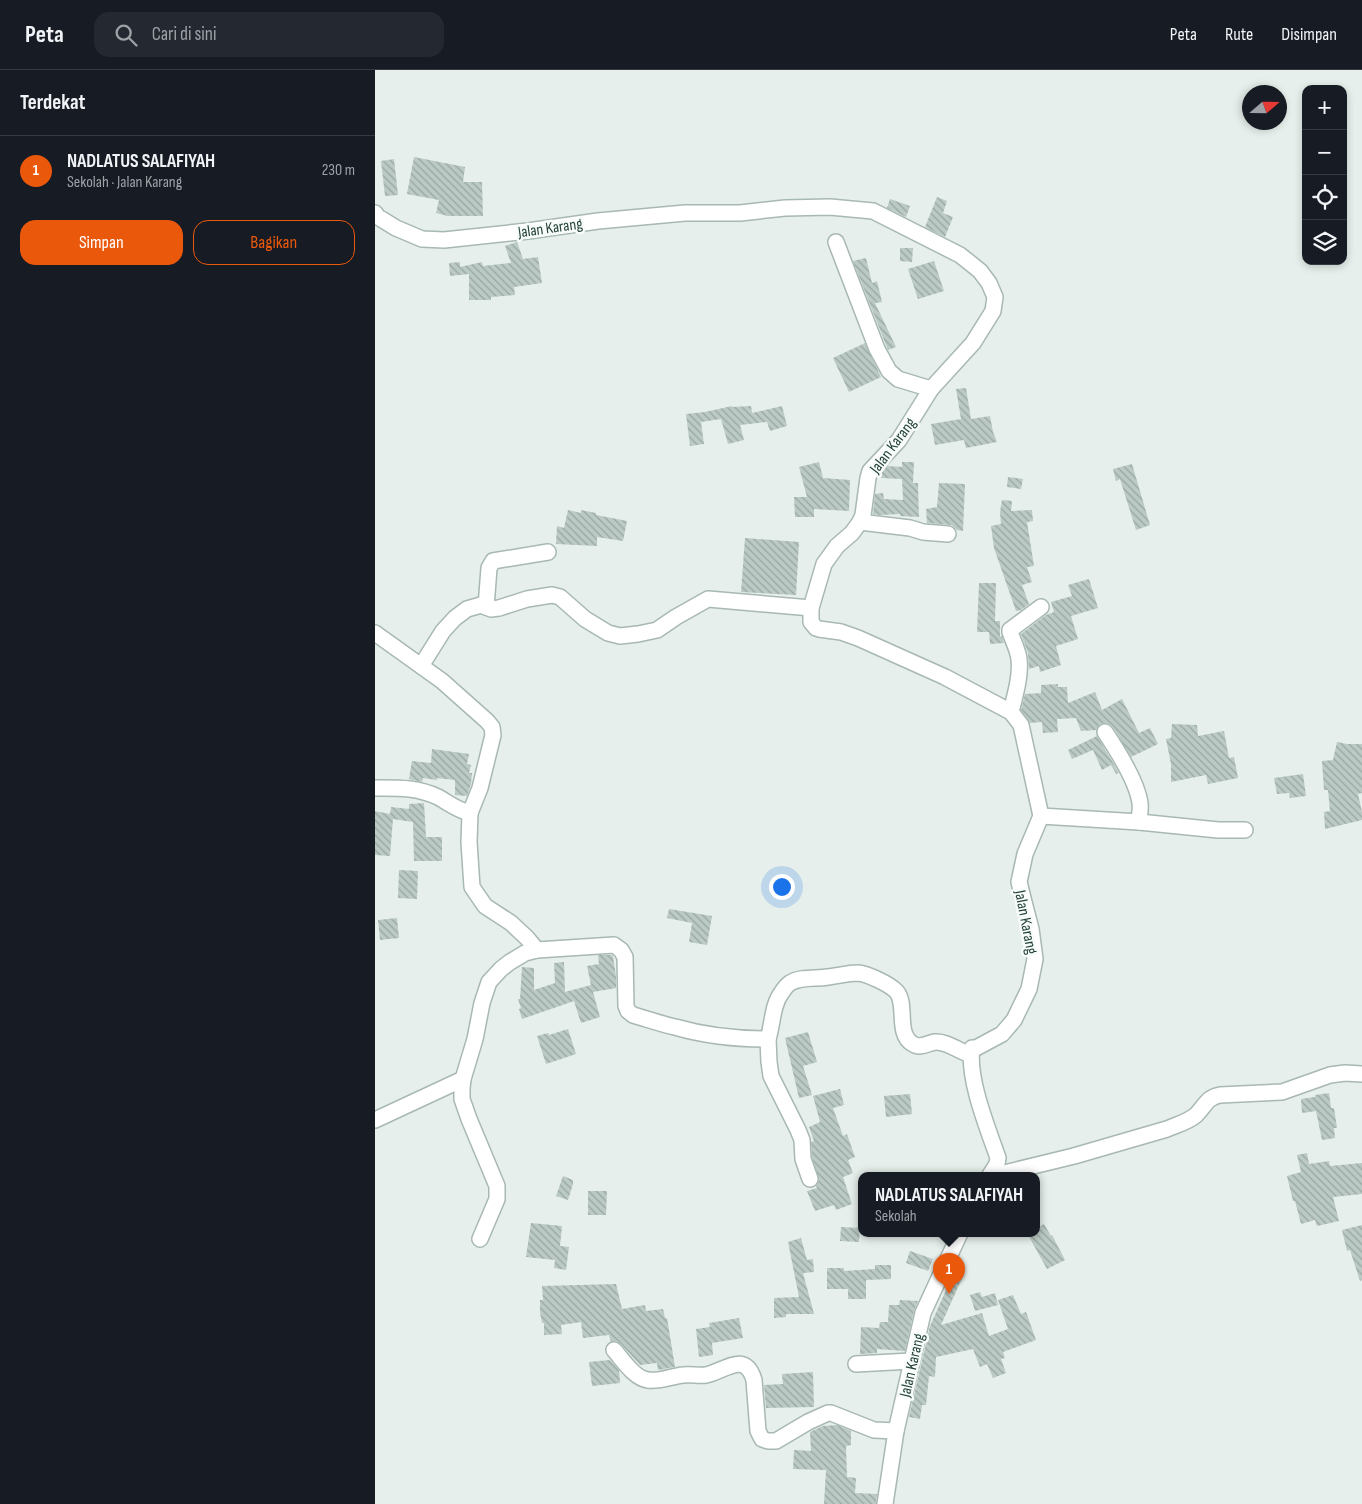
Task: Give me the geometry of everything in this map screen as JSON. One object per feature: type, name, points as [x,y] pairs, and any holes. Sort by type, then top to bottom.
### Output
[{"type":"street","name":"Jalan Karang","points":[[375,213],[378,217],[396,228],[422,239],[444,240],[598,221],[685,213],[740,213],[785,208],[830,207],[873,211],[961,255],[980,271],[989,283],[995,297],[993,311],[973,343],[931,389],[899,440],[870,471],[863,515],[860,522],[852,533],[837,546],[824,564],[811,608]]},
{"type":"street","points":[[836,242],[877,349],[889,371],[898,379],[931,389]]},
{"type":"street","points":[[860,522],[910,528],[928,533],[948,534]]},
{"type":"street","points":[[486,607],[489,568],[493,561],[548,552]]},
{"type":"street","points":[[421,666],[443,631],[467,609],[481,605],[491,609],[499,608],[527,598],[552,595],[560,597],[585,619],[608,633],[620,636],[657,630],[676,616],[708,599],[811,608],[811,622],[815,628],[841,632],[858,638],[945,677],[1011,712],[1021,725],[1041,816],[1139,822],[1219,830],[1245,830]]},
{"type":"street","points":[[1011,712],[1018,682],[1019,659],[1010,632],[1041,607]]},
{"type":"street","points":[[375,633],[461,698],[492,727],[493,735],[480,788],[470,813],[469,842],[472,887],[485,906],[511,923],[537,950]]},
{"type":"street","points":[[1105,732],[1135,786],[1140,803],[1139,822]]},
{"type":"street","points":[[375,788],[408,788],[438,798],[462,812],[470,813]]},
{"type":"street","name":"Jalan Karang","points":[[971,1055],[972,1048],[976,1048],[1007,1030],[1015,1020],[1029,990],[1035,959],[1031,929],[1019,882],[1025,854],[1041,816]]},
{"type":"street","points":[[479,1239],[497,1199],[498,1192],[467,1112],[463,1098],[463,1079],[489,982],[510,962],[525,953],[537,950],[614,945],[621,950],[625,957],[626,1006],[633,1015],[674,1027],[717,1036],[768,1039]]},
{"type":"street","points":[[810,1179],[803,1159],[798,1130],[771,1076],[768,1039],[772,1028],[776,1001],[790,983],[809,978],[825,978],[858,973],[870,976],[896,991],[900,1000],[902,1025],[906,1037],[911,1044],[920,1046],[936,1042],[943,1043],[971,1055],[971,1066],[984,1118],[998,1158],[992,1172]]},
{"type":"street","points":[[1008,1172],[1074,1156],[1167,1129],[1195,1116],[1211,1097],[1282,1092],[1330,1075],[1345,1073],[1362,1074]]},
{"type":"street","points":[[375,1120],[463,1079]]},
{"type":"street","name":"Jalan Karang","points":[[885,1504],[896,1431],[923,1313],[958,1237]]},
{"type":"street","points":[[614,1350],[637,1375],[648,1380],[684,1374],[705,1375],[733,1364],[747,1367],[752,1373],[754,1380],[758,1431],[762,1439],[768,1441],[776,1441],[808,1422],[828,1413],[874,1430],[896,1431]]},
{"type":"street","points":[[855,1364],[911,1360]]},
{"type":"building","points":[[414,157],[465,167],[463,182],[482,182],[483,216],[448,216],[436,213],[439,200],[407,194]]},
{"type":"building","points":[[394,159],[398,195],[385,196],[381,161]]},
{"type":"building","points":[[937,197],[947,201],[943,213],[953,217],[945,237],[925,227]]},
{"type":"building","points":[[890,199],[910,206],[906,217],[887,208]]},
{"type":"building","points":[[517,242],[523,259],[538,257],[542,283],[514,287],[515,295],[491,297],[491,300],[469,300],[469,274],[450,276],[449,263],[460,262],[460,267],[482,262],[483,266],[511,263],[505,246]]},
{"type":"building","points":[[900,248],[913,248],[912,262],[900,261]]},
{"type":"building","points":[[866,258],[872,283],[877,281],[882,302],[875,303],[896,347],[888,350],[853,261]]},
{"type":"building","points":[[934,261],[944,291],[918,299],[908,269]]},
{"type":"building","points":[[865,343],[881,377],[849,392],[833,358]]},
{"type":"building","points":[[966,388],[971,419],[990,416],[997,442],[966,448],[964,440],[935,445],[931,424],[961,419],[956,389]]},
{"type":"building","points":[[732,406],[751,406],[752,413],[782,406],[787,426],[770,431],[767,422],[740,425],[744,440],[728,444],[721,419],[701,422],[704,444],[690,446],[686,414]]},
{"type":"building","points":[[819,462],[823,478],[850,480],[849,511],[814,509],[814,517],[795,517],[794,497],[807,497],[799,467]]},
{"type":"building","points":[[902,462],[914,462],[913,483],[918,483],[919,517],[900,516],[900,514],[873,514],[875,494],[883,493],[884,499],[903,500],[902,479],[881,478],[882,472],[887,466],[902,467]]},
{"type":"building","points":[[1132,464],[1150,525],[1136,530],[1120,479],[1116,481],[1113,469]]},
{"type":"building","points":[[1008,477],[1023,479],[1021,489],[1007,487]]},
{"type":"building","points":[[939,483],[965,484],[963,531],[957,530],[952,525],[927,523],[926,509],[937,507]]},
{"type":"building","points":[[1002,500],[1012,501],[1011,511],[1032,510],[1033,521],[1027,522],[1034,566],[1027,567],[1032,582],[1022,585],[1029,604],[1016,611],[994,548],[991,526],[1001,524]]},
{"type":"building","points":[[568,510],[581,513],[581,510],[627,521],[623,541],[597,537],[597,546],[556,544],[557,526],[564,528]]},
{"type":"building","points":[[745,538],[799,542],[796,595],[741,592]]},
{"type":"building","points":[[1089,579],[1098,608],[1071,616],[1078,639],[1056,646],[1061,665],[1040,672],[1039,666],[1029,669],[1028,653],[1021,634],[1046,615],[1054,612],[1051,602],[1072,596],[1068,585]]},
{"type":"building","points":[[979,583],[996,583],[995,621],[1000,621],[1000,637],[1002,636],[1004,643],[990,644],[989,632],[977,632]]},
{"type":"building","points":[[1058,684],[1058,687],[1067,687],[1068,703],[1095,692],[1102,710],[1122,699],[1139,733],[1150,728],[1158,744],[1131,757],[1110,724],[1100,724],[1096,730],[1081,731],[1076,718],[1057,719],[1058,732],[1043,733],[1042,722],[1030,723],[1021,710],[1025,694],[1041,693],[1041,685]]},
{"type":"building","points":[[1172,724],[1197,725],[1198,736],[1224,731],[1229,758],[1234,757],[1238,778],[1208,784],[1206,775],[1171,782],[1171,764],[1166,739],[1171,738]]},
{"type":"building","points":[[1097,736],[1119,773],[1116,774],[1111,765],[1102,770],[1093,750],[1072,759],[1068,750]]},
{"type":"building","points":[[1337,742],[1362,744],[1362,793],[1358,794],[1362,820],[1325,829],[1324,812],[1330,811],[1328,790],[1324,790],[1322,761],[1333,760]]},
{"type":"building","points":[[432,749],[469,754],[467,764],[471,765],[469,773],[472,773],[467,796],[455,795],[455,780],[423,778],[422,782],[409,779],[412,761],[431,763]]},
{"type":"building","points":[[1303,774],[1306,796],[1290,798],[1289,793],[1277,794],[1274,778]]},
{"type":"building","points":[[424,803],[426,837],[442,837],[442,861],[414,861],[413,822],[393,819],[390,856],[375,855],[375,811],[390,814],[391,807],[409,809],[409,804]]},
{"type":"building","points":[[399,870],[418,871],[417,899],[398,898]]},
{"type":"building","points":[[669,909],[712,916],[707,945],[689,942],[692,923],[667,918]]},
{"type":"building","points":[[397,918],[399,938],[380,940],[378,920]]},
{"type":"building","points":[[598,955],[613,956],[616,977],[616,988],[593,992],[600,1017],[581,1023],[574,1001],[522,1019],[518,999],[520,999],[522,967],[534,968],[534,990],[555,983],[554,963],[564,962],[565,992],[591,985],[587,966],[599,964]]},
{"type":"building","points":[[568,1029],[576,1054],[546,1064],[537,1036],[548,1033],[549,1035]]},
{"type":"building","points":[[808,1032],[817,1062],[803,1066],[812,1095],[799,1098],[785,1038]]},
{"type":"building","points":[[840,1089],[844,1105],[833,1108],[843,1136],[847,1134],[855,1157],[848,1160],[853,1173],[843,1177],[852,1204],[836,1210],[834,1205],[815,1211],[807,1191],[817,1188],[819,1180],[812,1157],[811,1142],[814,1141],[809,1127],[820,1122],[813,1096]]},
{"type":"building","points":[[1329,1093],[1331,1108],[1334,1108],[1337,1128],[1334,1128],[1335,1138],[1322,1140],[1316,1111],[1302,1113],[1301,1099]]},
{"type":"building","points":[[910,1094],[912,1114],[886,1117],[884,1096]]},
{"type":"building","points":[[1307,1153],[1309,1164],[1329,1161],[1330,1166],[1362,1163],[1362,1194],[1333,1197],[1339,1221],[1317,1226],[1315,1220],[1301,1224],[1287,1176],[1301,1172],[1297,1155]]},
{"type":"building","points":[[563,1176],[573,1180],[568,1200],[556,1196]]},
{"type":"building","points":[[588,1191],[607,1191],[606,1215],[588,1215]]},
{"type":"building","points":[[531,1223],[562,1226],[560,1246],[569,1247],[566,1270],[554,1268],[555,1260],[526,1257]]},
{"type":"building","points":[[1044,1224],[1065,1260],[1047,1269],[1029,1237],[1040,1237],[1040,1226]]},
{"type":"building","points":[[1362,1225],[1362,1280],[1360,1281],[1350,1250],[1347,1251],[1342,1230]]},
{"type":"building","points":[[841,1227],[858,1228],[859,1242],[840,1241]]},
{"type":"building","points":[[801,1238],[807,1260],[813,1259],[814,1272],[803,1273],[814,1314],[786,1314],[786,1317],[774,1318],[774,1298],[799,1297],[788,1242]]},
{"type":"building","points":[[910,1251],[933,1259],[928,1271],[906,1263]]},
{"type":"building","points":[[875,1265],[891,1265],[891,1279],[866,1280],[866,1299],[848,1299],[848,1289],[827,1289],[827,1268],[844,1268],[844,1271],[875,1269]]},
{"type":"building","points":[[955,1270],[964,1274],[941,1325],[982,1313],[989,1336],[1008,1329],[998,1300],[1013,1295],[1021,1314],[1026,1312],[1036,1340],[1003,1352],[1005,1358],[1001,1359],[1006,1373],[993,1378],[987,1364],[980,1367],[973,1349],[936,1357],[935,1377],[929,1376],[926,1405],[922,1405],[920,1419],[909,1417],[930,1326]]},
{"type":"building","points":[[616,1284],[622,1309],[645,1305],[646,1311],[663,1309],[665,1318],[667,1318],[675,1367],[658,1370],[657,1363],[640,1365],[621,1344],[617,1341],[611,1342],[609,1335],[583,1338],[581,1322],[561,1325],[562,1334],[544,1335],[544,1323],[542,1323],[540,1312],[540,1300],[543,1300],[542,1286]]},
{"type":"building","points":[[980,1292],[982,1297],[995,1293],[998,1305],[975,1311],[970,1295]]},
{"type":"building","points":[[900,1300],[918,1301],[905,1351],[877,1349],[877,1353],[860,1354],[861,1327],[879,1328],[880,1322],[888,1322],[889,1305],[899,1305]]},
{"type":"building","points":[[739,1318],[743,1338],[712,1343],[713,1355],[699,1357],[696,1329],[710,1327],[709,1323]]},
{"type":"building","points":[[610,1360],[619,1370],[620,1383],[592,1386],[589,1362]]},
{"type":"building","points":[[813,1372],[814,1407],[766,1408],[764,1385],[783,1384],[782,1374]]},
{"type":"building","points":[[837,1425],[851,1431],[851,1445],[846,1446],[847,1477],[856,1478],[855,1493],[877,1494],[876,1504],[824,1504],[826,1470],[793,1469],[794,1450],[811,1451],[810,1432],[823,1426]]},
{"type":"place","name":"NADLATUS SALAFIYAH","points":[[949,1294]]}]
